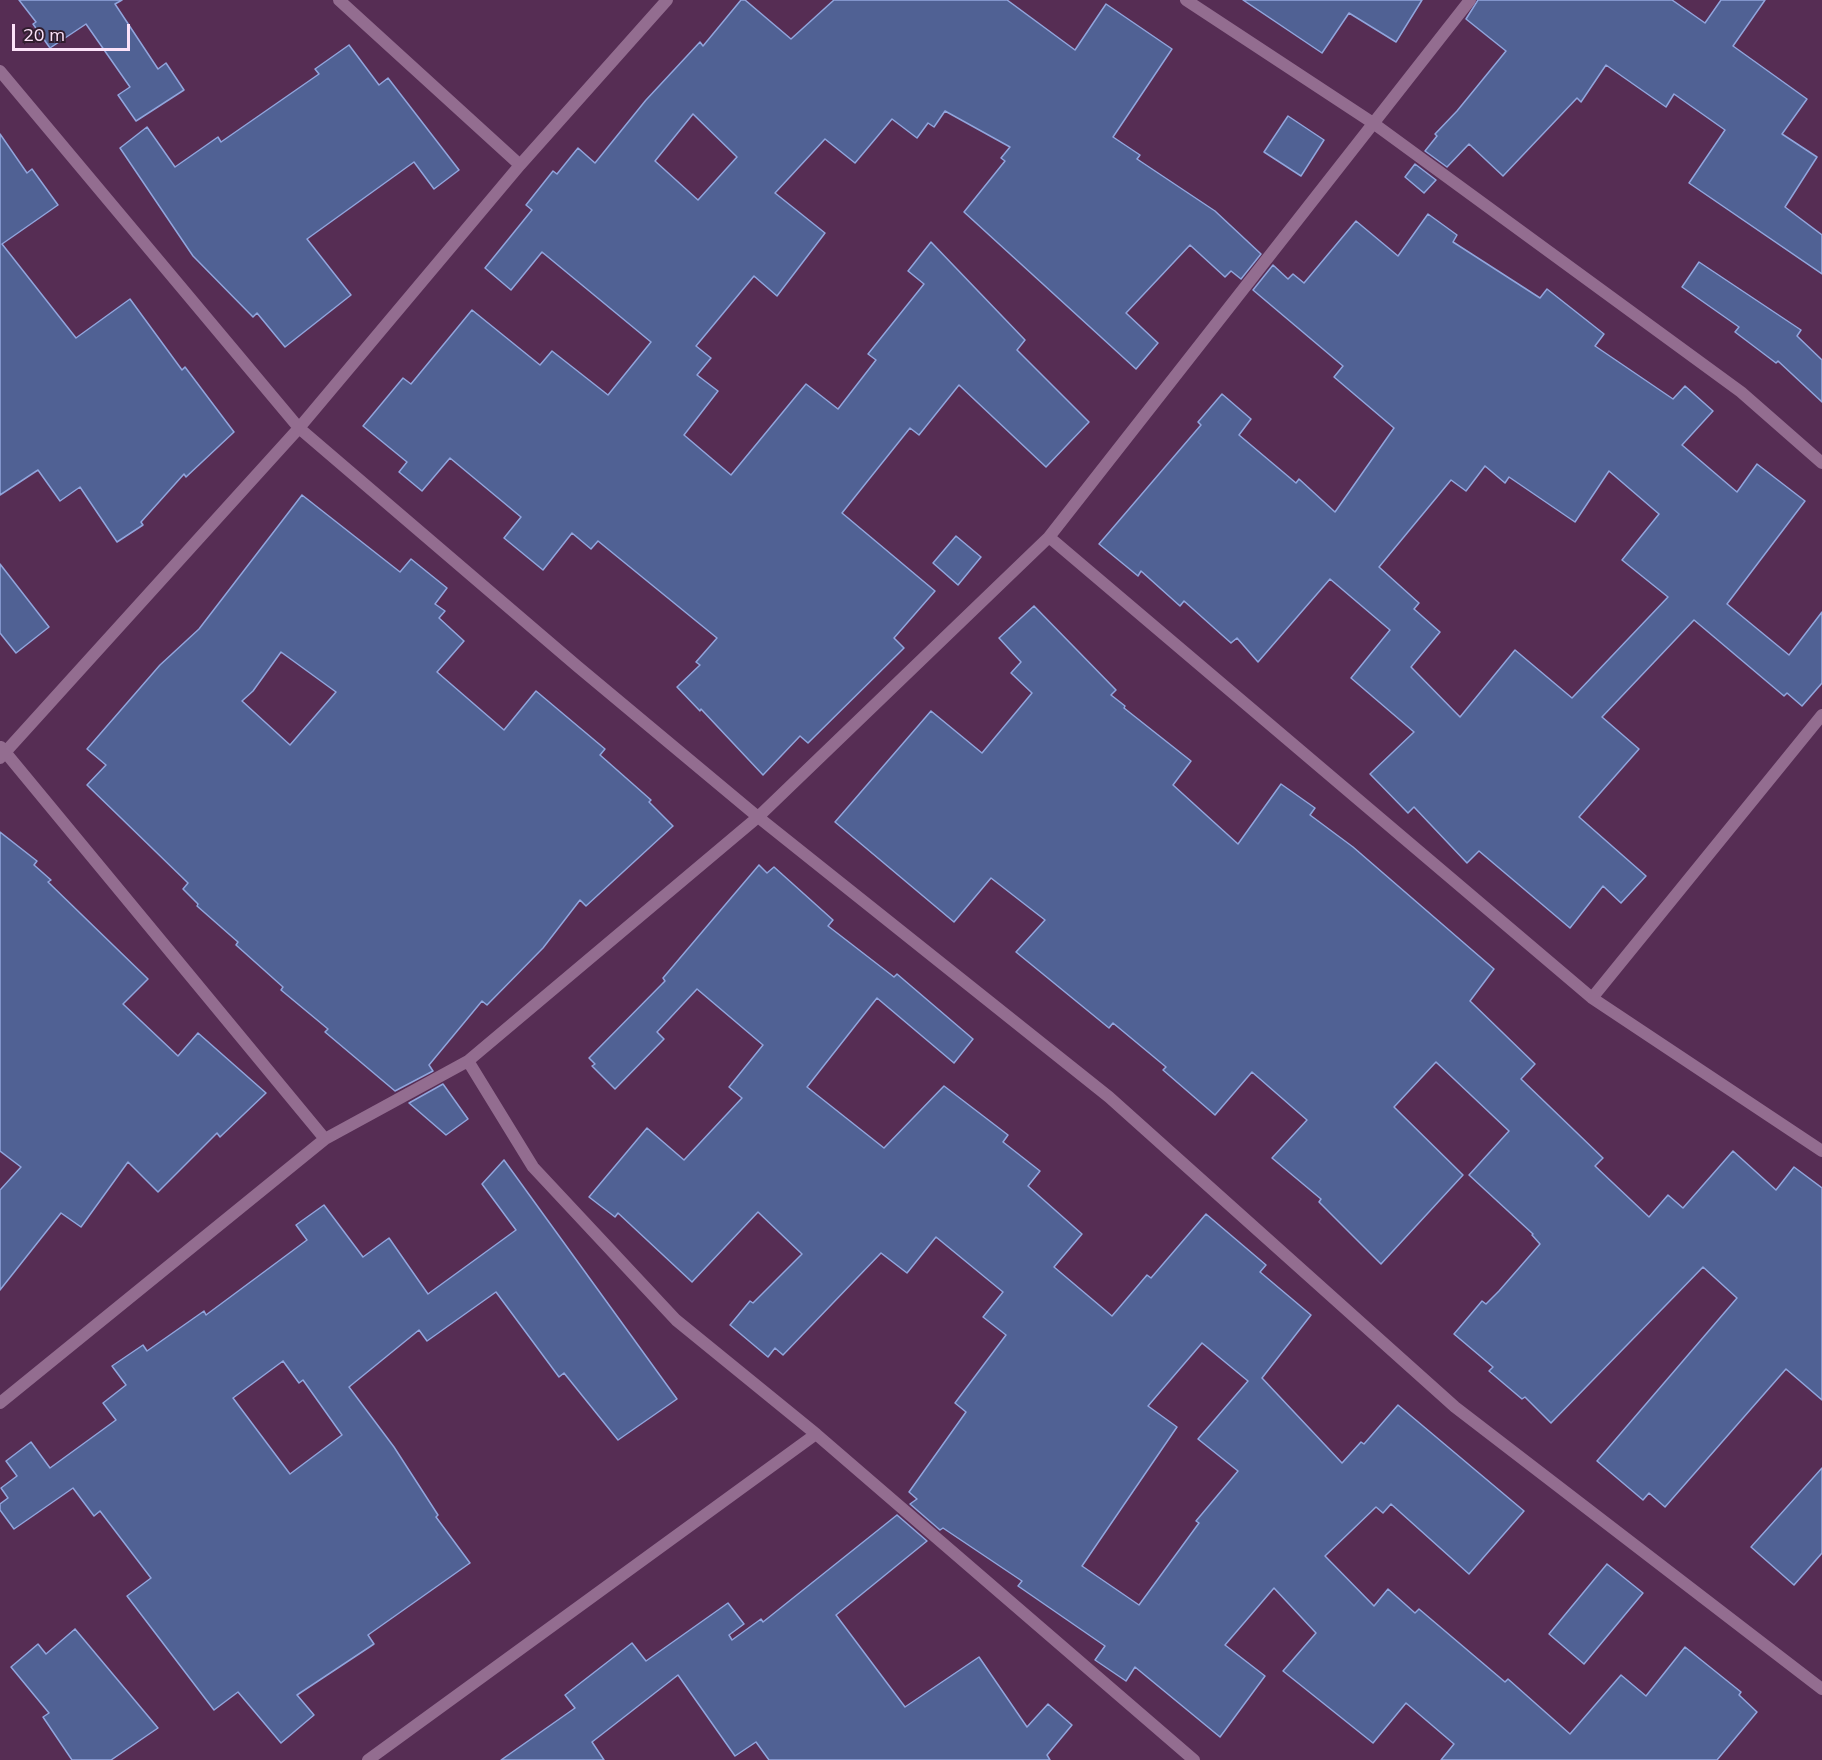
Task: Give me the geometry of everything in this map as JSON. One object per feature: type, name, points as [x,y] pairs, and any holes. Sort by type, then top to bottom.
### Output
[{"type":"street","points":[[339,0],[520,165]]},
{"type":"street","points":[[325,1139],[2,752],[299,428],[520,165],[667,0]]},
{"type":"street","points":[[1186,0],[1373,123],[1742,393],[1822,463]]},
{"type":"street","points":[[0,1403],[325,1139],[468,1061],[758,817],[1049,537],[1470,0]]},
{"type":"street","points":[[0,71],[299,428],[586,674],[758,817],[1109,1098],[1455,1407],[1822,1689]]},
{"type":"street","points":[[1049,537],[1592,998],[1822,1151]]},
{"type":"street","points":[[1592,998],[1822,715]]},
{"type":"street","points":[[468,1061],[533,1167],[676,1320],[816,1434],[1194,1760]]},
{"type":"street","points":[[368,1760],[816,1434]]},
{"type":"street","points":[[1173,1760],[1183,1749]]},
{"type":"building","points":[[19,0],[122,0],[115,4],[158,69],[166,63],[184,90],[136,121],[118,95],[130,87],[86,24],[50,48],[33,24],[36,22]]},
{"type":"building","points":[[741,0],[745,0],[791,39],[834,0],[1007,0],[1075,50],[1106,4],[1172,49],[1113,137],[1140,155],[1137,159],[1215,211],[1261,254],[1241,279],[1231,271],[1225,277],[1190,245],[1126,313],[1158,343],[1136,369],[964,212],[1005,161],[1001,158],[1010,147],[945,111],[934,127],[928,123],[917,138],[892,119],[855,163],[825,139],[775,193],[825,233],[777,296],[754,276],[696,346],[711,358],[697,375],[718,391],[684,435],[731,475],[806,384],[838,409],[876,360],[868,354],[924,284],[908,271],[931,242],[1025,340],[1017,350],[1089,422],[1046,467],[959,385],[919,435],[910,428],[842,513],[935,591],[894,638],[904,648],[808,743],[800,736],[763,775],[677,687],[700,665],[696,662],[717,638],[598,541],[591,549],[572,533],[543,570],[504,538],[521,517],[450,458],[422,491],[399,472],[407,462],[363,426],[403,378],[411,384],[472,310],[540,365],[552,351],[608,395],[651,342],[542,252],[511,290],[485,268],[532,210],[526,205],[553,171],[557,174],[578,148],[595,163],[646,100],[700,42],[703,46]],"holes":[[[693,114],[737,157],[698,200],[655,161]]]},
{"type":"building","points":[[1243,0],[1422,0],[1396,42],[1349,13],[1322,53]]},
{"type":"building","points":[[1478,0],[1672,0],[1705,23],[1721,0],[1765,0],[1733,46],[1807,99],[1782,134],[1817,157],[1785,207],[1822,235],[1822,274],[1689,183],[1725,130],[1674,94],[1666,107],[1606,65],[1581,102],[1577,98],[1503,176],[1469,144],[1447,167],[1425,151],[1437,136],[1435,134],[1506,51],[1466,19]]},
{"type":"building","points":[[349,45],[379,85],[388,78],[459,170],[434,189],[414,162],[307,239],[351,295],[285,347],[257,313],[253,317],[193,256],[120,148],[147,127],[175,167],[218,137],[221,142],[319,74],[315,69]]},
{"type":"building","points":[[1288,116],[1324,140],[1301,176],[1264,152]]},
{"type":"building","points":[[0,134],[27,173],[32,169],[58,205],[2,244],[76,338],[130,299],[182,370],[185,367],[234,432],[186,477],[184,474],[141,522],[143,525],[117,542],[80,487],[60,501],[38,470],[0,495]]},
{"type":"building","points":[[1415,164],[1436,180],[1424,193],[1405,177]]},
{"type":"building","points":[[1428,214],[1457,235],[1453,242],[1540,298],[1547,289],[1604,334],[1595,346],[1673,399],[1685,386],[1713,411],[1682,445],[1737,492],[1757,464],[1805,501],[1727,604],[1789,655],[1822,612],[1822,683],[1802,706],[1787,693],[1784,696],[1694,620],[1602,717],[1639,749],[1579,817],[1646,876],[1621,903],[1603,886],[1570,928],[1479,851],[1467,863],[1414,807],[1408,813],[1370,774],[1414,732],[1351,678],[1390,630],[1330,579],[1258,662],[1237,638],[1231,643],[1184,601],[1180,606],[1141,571],[1138,576],[1099,544],[1201,425],[1198,422],[1222,394],[1251,419],[1239,435],[1296,483],[1299,479],[1335,512],[1394,428],[1334,377],[1343,366],[1253,290],[1273,265],[1288,279],[1293,274],[1304,283],[1356,221],[1398,256]],"holes":[[[1485,466],[1505,483],[1509,477],[1575,522],[1609,471],[1659,514],[1622,560],[1668,597],[1572,698],[1515,650],[1460,717],[1411,667],[1440,632],[1414,609],[1419,603],[1379,567],[1451,480],[1466,491]]]},
{"type":"building","points":[[1699,262],[1801,330],[1797,336],[1822,360],[1822,402],[1778,361],[1776,363],[1735,332],[1739,327],[1682,287]]},
{"type":"building","points":[[302,495],[400,572],[411,559],[447,588],[435,604],[445,611],[439,618],[464,641],[437,672],[504,730],[536,691],[605,749],[600,755],[651,800],[649,802],[673,826],[586,906],[580,900],[543,948],[487,1005],[482,1001],[429,1065],[433,1071],[395,1091],[325,1032],[328,1029],[281,990],[283,987],[236,945],[238,942],[197,906],[198,904],[183,889],[188,883],[87,785],[106,765],[87,749],[160,665],[199,629]],"holes":[[[281,652],[336,692],[290,745],[242,701],[253,691]]]},
{"type":"building","points":[[956,536],[981,557],[958,585],[933,563]]},
{"type":"building","points":[[0,564],[49,627],[16,653],[0,633]]},
{"type":"building","points":[[1034,606],[1116,690],[1111,695],[1125,706],[1124,708],[1191,761],[1173,785],[1238,844],[1281,784],[1315,808],[1310,815],[1353,847],[1494,969],[1470,1001],[1535,1064],[1521,1079],[1603,1158],[1595,1166],[1649,1217],[1668,1195],[1683,1208],[1733,1151],[1776,1190],[1794,1167],[1822,1188],[1822,1400],[1786,1369],[1665,1507],[1649,1493],[1643,1500],[1597,1461],[1737,1298],[1703,1267],[1551,1423],[1525,1397],[1522,1399],[1489,1371],[1493,1367],[1454,1334],[1482,1301],[1486,1304],[1499,1291],[1540,1244],[1533,1234],[1469,1175],[1509,1131],[1436,1062],[1394,1107],[1463,1175],[1381,1264],[1319,1202],[1321,1199],[1272,1158],[1307,1120],[1252,1072],[1215,1115],[1163,1070],[1166,1067],[1113,1023],[1109,1028],[1016,952],[1045,920],[991,878],[954,922],[835,822],[931,711],[982,753],[1032,693],[1011,673],[1021,662],[999,638]]},
{"type":"building","points":[[0,832],[37,861],[34,865],[51,880],[48,882],[148,979],[123,1004],[178,1056],[198,1033],[266,1093],[220,1137],[217,1133],[158,1192],[128,1162],[81,1227],[61,1213],[0,1290],[0,1190],[21,1167],[0,1151]]},
{"type":"building","points":[[759,865],[767,873],[774,867],[833,920],[828,926],[894,977],[897,974],[973,1039],[954,1063],[877,998],[807,1087],[884,1148],[944,1086],[1008,1135],[1003,1142],[1040,1171],[1028,1186],[1082,1234],[1054,1267],[1112,1316],[1147,1275],[1151,1278],[1206,1214],[1266,1265],[1260,1272],[1311,1315],[1262,1378],[1342,1463],[1361,1442],[1364,1444],[1398,1405],[1524,1511],[1469,1574],[1391,1504],[1383,1513],[1376,1507],[1325,1556],[1374,1606],[1388,1589],[1415,1613],[1419,1609],[1505,1682],[1508,1679],[1570,1734],[1621,1675],[1646,1696],[1685,1647],[1741,1692],[1739,1695],[1757,1712],[1717,1760],[1441,1760],[1454,1744],[1406,1703],[1373,1743],[1283,1671],[1316,1633],[1274,1588],[1225,1645],[1265,1676],[1220,1737],[1135,1667],[1126,1681],[1095,1660],[1105,1646],[1018,1586],[1022,1581],[943,1528],[940,1530],[910,1504],[917,1499],[909,1492],[966,1412],[955,1403],[1006,1335],[983,1317],[1003,1292],[936,1237],[907,1273],[881,1253],[783,1355],[775,1348],[768,1357],[730,1325],[750,1301],[753,1303],[802,1254],[758,1212],[692,1282],[618,1213],[615,1217],[589,1197],[647,1128],[684,1160],[742,1098],[729,1087],[763,1045],[697,989],[657,1032],[664,1039],[615,1089],[592,1066],[595,1064],[589,1058],[665,981],[663,978]],"holes":[[[1202,1343],[1248,1381],[1198,1439],[1238,1471],[1196,1521],[1199,1523],[1139,1605],[1082,1566],[1177,1427],[1148,1406]]]},
{"type":"building","points":[[443,1084],[468,1119],[446,1135],[409,1103]]},
{"type":"building","points":[[504,1160],[677,1399],[618,1440],[564,1373],[559,1377],[496,1292],[427,1341],[419,1330],[349,1387],[394,1447],[438,1515],[436,1517],[470,1563],[368,1635],[374,1644],[297,1695],[314,1715],[281,1743],[238,1692],[214,1710],[127,1596],[151,1578],[100,1511],[94,1516],[73,1488],[14,1529],[0,1510],[0,1504],[8,1498],[1,1488],[17,1476],[6,1461],[31,1442],[50,1468],[116,1420],[103,1403],[126,1385],[112,1366],[143,1345],[147,1351],[204,1311],[206,1315],[307,1240],[296,1225],[324,1205],[363,1257],[389,1238],[428,1294],[516,1230],[482,1184]],"holes":[[[283,1361],[299,1383],[303,1380],[342,1435],[290,1474],[233,1398]]]},
{"type":"building","points":[[1822,1468],[1822,1553],[1794,1585],[1751,1547]]},
{"type":"building","points":[[897,1515],[927,1541],[836,1615],[905,1707],[979,1657],[1027,1727],[1048,1704],[1072,1725],[1047,1755],[1050,1760],[769,1760],[756,1742],[735,1756],[678,1675],[592,1742],[604,1760],[501,1760],[575,1708],[565,1695],[632,1643],[646,1661],[728,1603],[744,1624],[729,1635],[732,1640],[761,1619],[763,1622]]},
{"type":"building","points":[[1607,1564],[1643,1593],[1584,1664],[1549,1634]]},
{"type":"building","points":[[75,1629],[158,1728],[111,1760],[72,1760],[43,1717],[49,1713],[11,1667],[38,1644],[46,1654]]}]
